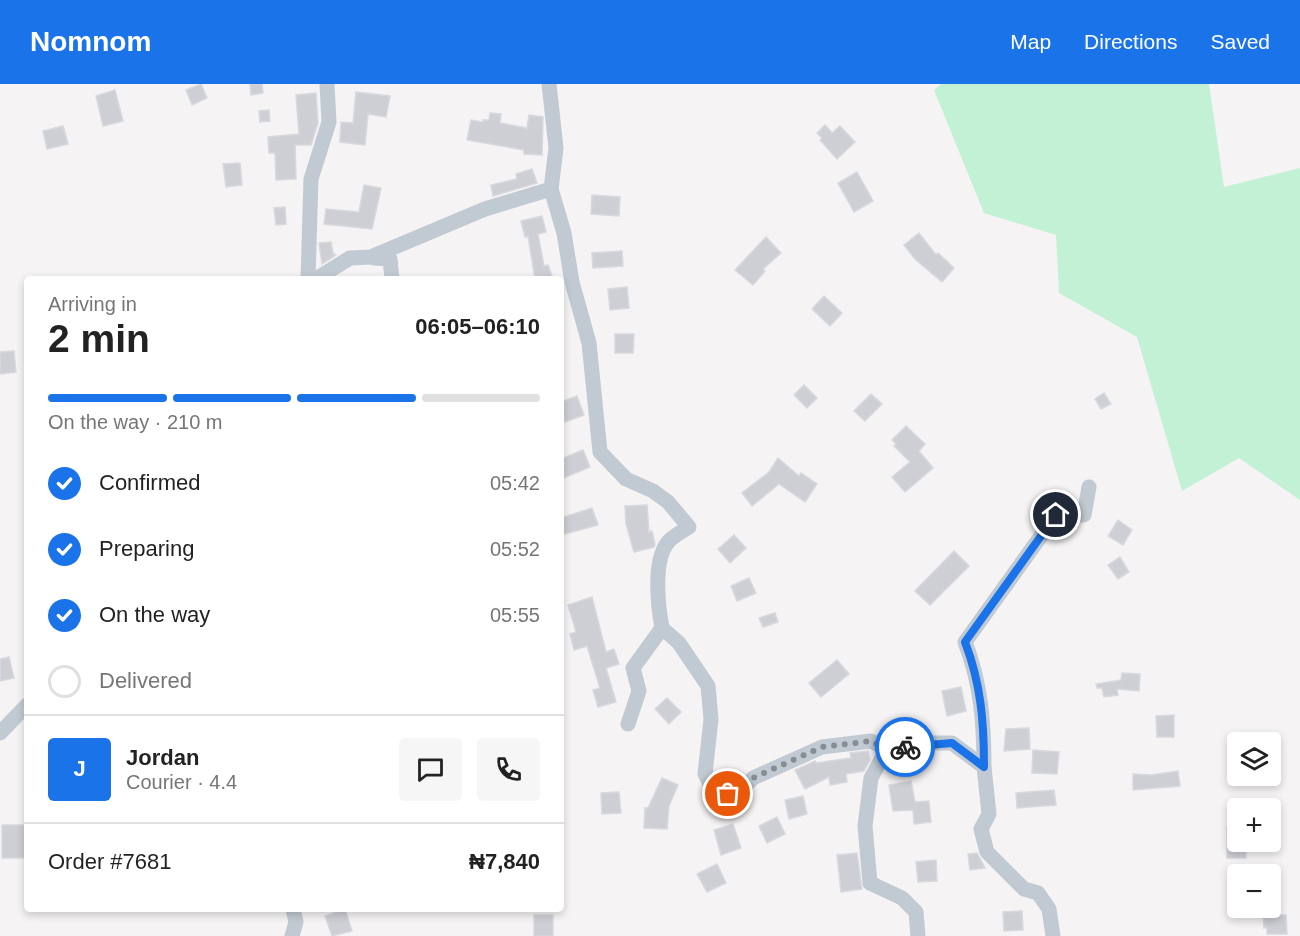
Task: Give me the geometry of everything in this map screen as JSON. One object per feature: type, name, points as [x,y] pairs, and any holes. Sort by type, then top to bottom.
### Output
[{"type":"street","points":[[308,276],[311,179],[329,122],[327,84]]},
{"type":"street","points":[[549,84],[556,148],[551,189],[564,233],[572,282],[589,342],[600,452],[626,479],[653,491],[668,502],[689,527],[668,541],[661,558],[657,599],[662,628],[679,643],[708,686],[711,719],[705,774],[716,796],[741,791],[753,778],[822,747],[871,741],[887,749],[926,743],[952,743],[984,767]]},
{"type":"street","points":[[371,257],[485,209],[551,189]]},
{"type":"street","points":[[321,276],[350,258],[371,257],[390,259],[392,276]]},
{"type":"street","points":[[1053,936],[1049,909],[1038,893],[1024,889],[987,852],[981,829],[989,814],[984,767],[983,711],[976,671],[965,642],[1056,515],[1084,515],[1089,487]]},
{"type":"street","points":[[628,724],[639,691],[633,668],[662,628]]},
{"type":"street","points":[[0,733],[24,708]]},
{"type":"street","points":[[887,749],[871,778],[865,826],[870,883],[902,898],[916,912],[918,936]]},
{"type":"green space","points":[[941,84],[1209,84],[1224,187],[1300,168],[1300,500],[1239,458],[1182,491],[1137,337],[1059,293],[1056,235],[984,213],[934,90]]},
{"type":"building","points":[[201,84],[207,98],[192,105],[186,90]]},
{"type":"building","points":[[250,84],[262,84],[263,93],[251,95]]},
{"type":"building","points":[[115,90],[123,121],[103,126],[96,96]]},
{"type":"building","points":[[356,92],[390,96],[386,117],[368,114],[365,145],[340,142],[341,122],[353,123]]},
{"type":"building","points":[[316,93],[318,123],[311,145],[295,145],[296,179],[276,180],[275,153],[269,153],[268,137],[299,134],[296,95]]},
{"type":"building","points":[[269,110],[270,121],[260,122],[259,111]]},
{"type":"building","points":[[490,113],[501,114],[500,123],[527,128],[529,115],[543,117],[542,155],[524,154],[524,150],[467,140],[471,120],[483,122],[483,120],[489,120]]},
{"type":"building","points":[[825,125],[832,133],[840,126],[855,142],[837,159],[820,140],[822,138],[817,133]]},
{"type":"building","points":[[63,126],[68,144],[47,149],[43,131]]},
{"type":"building","points":[[240,163],[242,185],[226,187],[223,164]]},
{"type":"building","points":[[532,169],[537,183],[493,196],[491,185],[517,179],[516,174]]},
{"type":"building","points":[[857,172],[873,201],[854,212],[838,183]]},
{"type":"building","points":[[364,185],[381,188],[372,229],[324,224],[326,209],[359,212]]},
{"type":"building","points":[[592,195],[620,197],[619,216],[591,214]]},
{"type":"building","points":[[285,207],[286,224],[276,225],[274,208]]},
{"type":"building","points":[[542,216],[546,232],[538,234],[544,266],[548,265],[552,276],[535,276],[528,236],[525,237],[521,221]]},
{"type":"building","points":[[919,233],[936,255],[938,253],[954,268],[942,282],[915,259],[904,245]]},
{"type":"building","points":[[766,237],[781,253],[763,269],[765,271],[753,285],[735,270]]},
{"type":"building","points":[[331,242],[333,253],[336,255],[322,264],[319,243]]},
{"type":"building","points":[[622,251],[623,266],[593,268],[592,253]]},
{"type":"building","points":[[627,287],[629,308],[610,310],[608,289]]},
{"type":"building","points":[[824,296],[842,313],[830,326],[812,309]]},
{"type":"building","points":[[615,334],[634,334],[633,353],[615,353]]},
{"type":"building","points":[[14,351],[16,372],[0,374],[0,352]]},
{"type":"building","points":[[804,385],[817,398],[807,408],[794,395]]},
{"type":"building","points":[[1104,393],[1111,404],[1101,409],[1095,399]]},
{"type":"building","points":[[871,394],[882,404],[865,421],[854,411]]},
{"type":"building","points":[[577,396],[584,415],[565,422],[564,401]]},
{"type":"building","points":[[906,426],[925,444],[919,451],[933,468],[905,492],[892,477],[910,462],[894,446],[896,444],[892,440]]},
{"type":"building","points":[[583,450],[590,467],[564,478],[564,458]]},
{"type":"building","points":[[778,458],[799,476],[801,473],[817,484],[805,502],[779,484],[752,506],[742,493],[769,472]]},
{"type":"building","points":[[647,505],[649,532],[652,531],[655,544],[654,547],[634,552],[626,524],[625,506]]},
{"type":"building","points":[[592,508],[598,525],[564,534],[564,517]]},
{"type":"building","points":[[1118,520],[1132,530],[1123,545],[1108,536]]},
{"type":"building","points":[[734,535],[746,548],[730,563],[718,549]]},
{"type":"building","points":[[954,551],[969,566],[930,605],[915,591]]},
{"type":"building","points":[[1120,557],[1129,572],[1118,579],[1108,565]]},
{"type":"building","points":[[749,578],[756,593],[737,601],[731,586]]},
{"type":"building","points":[[592,597],[606,652],[614,649],[619,664],[606,668],[616,702],[598,707],[593,690],[600,688],[587,646],[574,650],[570,634],[576,632],[568,605]]},
{"type":"building","points":[[775,613],[778,622],[763,627],[759,618]]},
{"type":"building","points":[[9,657],[14,678],[0,681],[0,659]]},
{"type":"building","points":[[837,660],[849,674],[821,697],[809,683]]},
{"type":"building","points":[[1122,673],[1140,674],[1139,691],[1117,689],[1118,695],[1104,697],[1102,688],[1097,688],[1096,684],[1121,680]]},
{"type":"building","points":[[961,687],[966,711],[947,716],[942,691]]},
{"type":"building","points":[[667,698],[681,712],[669,724],[655,709]]},
{"type":"building","points":[[1174,715],[1174,737],[1157,737],[1156,716]]},
{"type":"building","points":[[1029,728],[1030,749],[1004,751],[1006,729]]},
{"type":"building","points":[[1033,750],[1059,752],[1057,774],[1032,773]]},
{"type":"building","points":[[868,751],[870,760],[864,771],[846,774],[847,782],[830,785],[829,777],[805,789],[795,770],[815,761],[816,763],[851,758],[850,753]]},
{"type":"building","points":[[1178,771],[1180,786],[1133,790],[1133,774],[1151,775]]},
{"type":"building","points":[[662,778],[678,785],[669,806],[667,829],[644,828],[645,808],[648,808]]},
{"type":"building","points":[[911,781],[915,802],[929,801],[931,822],[914,824],[913,810],[893,811],[889,785]]},
{"type":"building","points":[[1054,790],[1056,805],[1017,808],[1016,793]]},
{"type":"building","points":[[619,792],[621,813],[602,814],[601,793]]},
{"type":"building","points":[[803,796],[807,814],[789,819],[785,800]]},
{"type":"building","points":[[777,817],[785,834],[767,843],[759,826]]},
{"type":"building","points":[[733,824],[741,848],[721,855],[714,830]]},
{"type":"building","points":[[2,825],[24,825],[24,858],[2,858]]},
{"type":"building","points":[[1227,852],[1246,852],[1246,858],[1227,858]]},
{"type":"building","points":[[857,853],[862,889],[841,892],[837,855]]},
{"type":"building","points":[[977,853],[985,868],[970,870],[968,854]]},
{"type":"building","points":[[936,860],[937,881],[918,882],[916,862]]},
{"type":"building","points":[[717,864],[726,883],[707,892],[697,874]]},
{"type":"building","points":[[1022,911],[1023,930],[1004,931],[1003,912]]},
{"type":"building","points":[[346,912],[352,931],[332,936],[325,916]]},
{"type":"building","points":[[534,915],[553,915],[553,936],[534,936]]},
{"type":"building","points":[[1281,915],[1286,915],[1287,934],[1267,934],[1267,927],[1264,928],[1263,918],[1281,918]]},
{"type":"way so far","points":[[728,794],[741,791],[753,778],[822,747],[871,741],[887,749],[905,747]]},
{"type":"route","points":[[905,747],[926,743],[952,743],[984,767],[983,711],[976,671],[965,642],[1056,515]]}]
